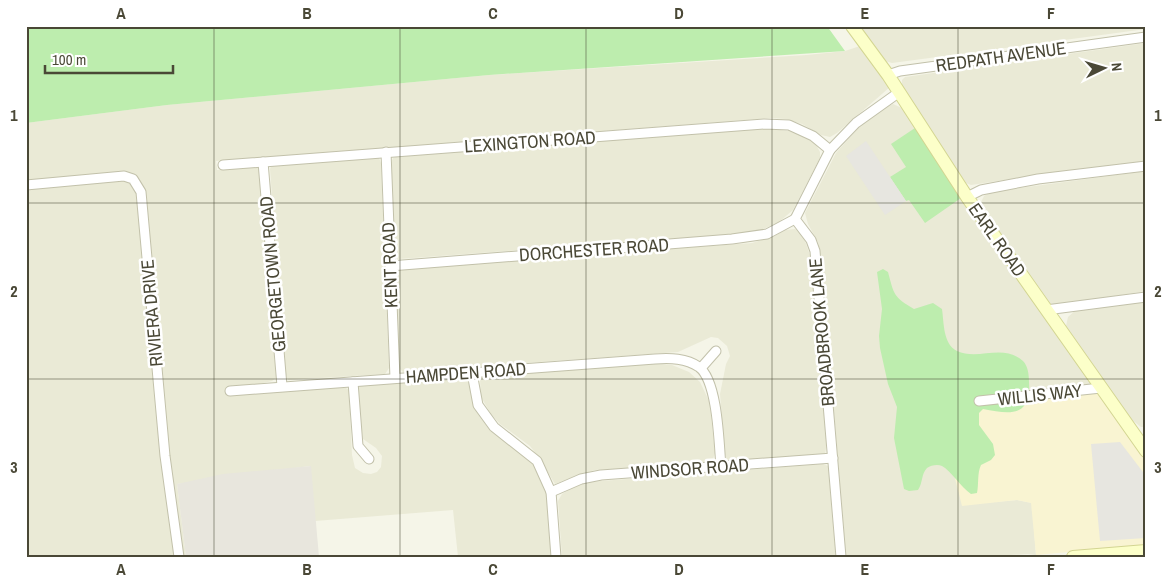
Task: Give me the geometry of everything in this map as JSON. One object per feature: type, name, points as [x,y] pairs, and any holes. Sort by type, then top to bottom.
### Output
[{"type":"street","name":"EARL ROAD","points":[[852,26],[888,76],[967,196],[1146,451]]},
{"type":"street","name":"REDPATH AVENUE","points":[[888,76],[900,71],[1146,37]]},
{"type":"street","points":[[795,219],[830,150],[856,123],[898,93]]},
{"type":"street","name":"LEXINGTON ROAD","points":[[223,165],[764,124],[790,125],[813,136],[830,150]]},
{"type":"street","name":"KENT ROAD","points":[[386,152],[395,378]]},
{"type":"street","name":"GEORGETOWN ROAD","points":[[263,162],[282,386]]},
{"type":"street","points":[[967,196],[981,190],[1038,179],[1146,166]]},
{"type":"street","name":"RIVIERA DRIVE","points":[[26,185],[124,176],[132,179],[141,192],[165,456],[180,557]]},
{"type":"street","name":"DORCHESTER ROAD","points":[[390,266],[732,239],[767,234],[795,219]]},
{"type":"street","name":"BROADBROOK LANE","points":[[795,219],[811,240],[815,251],[841,557]]},
{"type":"street","points":[[1046,310],[1146,297]]},
{"type":"street","points":[[716,351],[701,368],[710,384],[715,402],[721,467]]},
{"type":"street","name":"HAMPDEN ROAD","points":[[230,391],[671,358],[682,360],[701,368]]},
{"type":"street","points":[[472,373],[478,405],[494,426],[537,461],[551,492],[556,557]]},
{"type":"street","points":[[353,382],[358,446],[369,459]]},
{"type":"street","name":"WILLIS WAY","points":[[980,401],[1101,388]]},
{"type":"street","name":"WINDSOR ROAD","points":[[551,492],[581,479],[601,475],[832,458]]},
{"type":"street","points":[[1073,557],[1146,551]]},
{"type":"shaded area","points":[[860,26],[1146,26],[1146,29],[892,63],[885,61]]},
{"type":"shaded area","points":[[1146,43],[1146,161],[971,185],[966,183],[959,175],[902,86],[902,80],[905,77]]},
{"type":"shaded area","points":[[860,46],[890,87],[830,137],[821,135],[802,124],[785,119],[772,118],[216,161],[217,170],[255,167],[260,172],[276,378],[259,384],[227,386],[227,394],[346,388],[349,390],[352,455],[355,468],[363,473],[371,474],[377,472],[381,467],[382,456],[376,448],[363,439],[357,390],[361,385],[466,379],[476,407],[533,464],[540,476],[546,491],[552,557],[458,557],[453,510],[315,521],[310,466],[177,484],[186,557],[26,557],[26,123],[167,105],[489,75],[807,55],[845,51]]},
{"type":"shaded area","points":[[893,104],[904,109],[1097,391],[962,505],[1017,500],[1032,503],[1036,555],[846,557],[821,256],[818,242],[808,224],[805,213],[836,153],[859,127]]},
{"type":"shaded area","points":[[764,128],[789,131],[802,135],[815,143],[820,152],[820,158],[793,210],[779,222],[761,230],[748,233],[396,258],[391,163],[393,158]]},
{"type":"shaded area","points":[[866,141],[906,201],[885,215],[846,156]]},
{"type":"shaded area","points":[[379,158],[381,163],[389,368],[385,374],[288,380],[285,372],[271,166]]},
{"type":"shaded area","points":[[1146,171],[1146,291],[1051,305],[1044,299],[981,210],[981,202],[984,196],[991,192]]},
{"type":"shaded area","points":[[795,229],[803,235],[811,258],[827,443],[825,454],[727,460],[720,394],[726,364],[730,356],[727,346],[718,338],[711,337],[678,352],[403,372],[399,368],[395,275],[396,271],[402,268],[752,243],[775,236],[785,230]]},
{"type":"shaded area","points":[[1146,299],[1146,427],[1141,427],[1131,419],[1066,326],[1068,317],[1076,310]]},
{"type":"shaded area","points":[[653,363],[672,365],[689,372],[700,382],[710,403],[715,453],[713,459],[708,463],[595,470],[555,484],[530,446],[500,424],[491,414],[481,397],[480,380],[487,375]]},
{"type":"shaded area","points":[[1097,391],[1146,456],[1146,545],[1036,555],[1031,503],[1017,500],[962,506],[937,408]]},
{"type":"shaded area","points":[[1120,442],[1146,476],[1146,538],[1100,541],[1091,444]]},
{"type":"shaded area","points":[[823,464],[828,466],[836,557],[562,557],[558,501],[562,494],[588,482]]},
{"type":"shaded area","points":[[311,466],[319,557],[186,557],[177,484],[223,474]]},
{"type":"green space","points":[[26,26],[827,26],[845,51],[489,75],[167,105],[26,123]]},
{"type":"green space","points":[[915,128],[961,198],[925,223],[909,200],[906,201],[890,177],[906,167],[891,144]]},
{"type":"green space","points":[[883,269],[888,272],[895,294],[907,305],[914,309],[933,303],[942,309],[944,327],[952,348],[965,354],[1007,353],[1023,361],[1026,365],[1029,376],[1029,394],[1022,408],[1010,412],[983,409],[979,413],[979,425],[993,444],[995,455],[991,460],[981,465],[977,493],[971,494],[945,468],[939,465],[927,468],[918,490],[909,491],[904,489],[894,438],[897,407],[888,384],[880,348],[879,336],[882,309],[877,272]]}]
